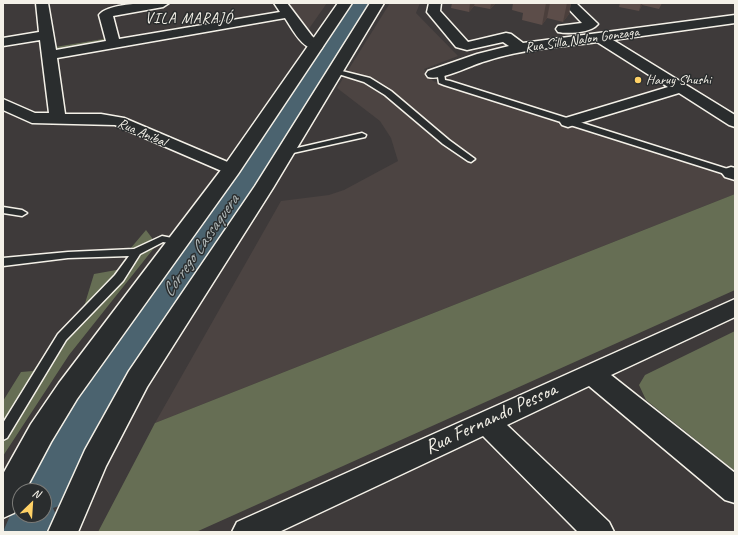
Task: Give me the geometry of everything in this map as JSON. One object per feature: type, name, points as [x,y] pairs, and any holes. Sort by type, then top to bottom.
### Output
[{"type":"main road","points":[[3,503],[41,433],[68,391],[231,170],[345,3]]},
{"type":"main road","points":[[63,532],[76,500],[118,414],[138,380],[263,188],[377,3]]},
{"type":"street","points":[[42,3],[58,118]]},
{"type":"street","points":[[114,44],[106,15],[108,13],[163,3]]},
{"type":"street","points":[[280,3],[307,39],[316,46]]},
{"type":"street","points":[[436,3],[434,12],[461,44],[466,46],[506,36],[520,48]]},
{"type":"street","points":[[553,30],[591,25],[569,3]]},
{"type":"street","points":[[49,55],[288,14]]},
{"type":"street","name":"Rua Silla Nalon Gonzaga","points":[[432,74],[482,57],[520,48],[735,19]]},
{"type":"street","points":[[708,22],[728,33]]},
{"type":"street","points":[[531,34],[541,45]]},
{"type":"street","points":[[3,42],[46,35]]},
{"type":"street","points":[[599,37],[735,122]]},
{"type":"street","points":[[568,122],[680,88]]},
{"type":"street","name":"Rua Aníbal","points":[[3,104],[32,118],[102,119],[118,121],[170,139],[231,170]]},
{"type":"street","points":[[3,120],[32,118]]},
{"type":"street","name":"Rua Fernando Pessoa","points":[[247,532],[735,307]]},
{"type":"street","points":[[591,373],[735,490]]},
{"type":"street","points":[[486,422],[599,532]]},
{"type":"lane","points":[[334,71],[367,80],[388,93],[446,142],[471,159]]},
{"type":"lane","points":[[432,74],[441,75],[442,80],[447,83],[733,174]]},
{"type":"lane","points":[[284,153],[362,135]]},
{"type":"lane","points":[[3,210],[22,213]]},
{"type":"lane","points":[[3,262],[68,255],[136,252],[162,239],[179,242]]},
{"type":"lane","points":[[3,434],[62,337],[130,265],[136,252]]},
{"type":"shaded area","points":[[288,3],[327,3],[308,30]]},
{"type":"shaded area","points":[[390,3],[420,3],[416,13],[458,56],[424,69],[433,81],[735,177],[735,194],[155,423],[281,201],[329,195],[344,190],[398,161],[391,138],[380,121],[337,88]]},
{"type":"green space","points":[[109,38],[109,41],[68,51],[55,50],[55,47]]},
{"type":"green space","points":[[735,194],[735,290],[196,532],[98,532],[155,423]]},
{"type":"green space","points":[[146,230],[152,238],[154,248],[69,355],[3,456],[3,401],[21,372],[33,371],[49,349],[83,310],[94,274],[122,269],[130,249]]},
{"type":"green space","points":[[735,331],[735,471],[646,400],[639,385],[645,375]]},
{"type":"waterway","name":"Córrego Cassaquera","points":[[47,483],[87,406],[131,342],[212,232],[326,56],[363,3]]},
{"type":"waterway","name":"Córrego Cassaquera","points":[[26,532],[30,523]]},
{"type":"place","name":"Haruy Shushi","points":[[638,80]]},
{"type":"district","name":"VILA MARAJÓ","points":[[189,19]]}]
